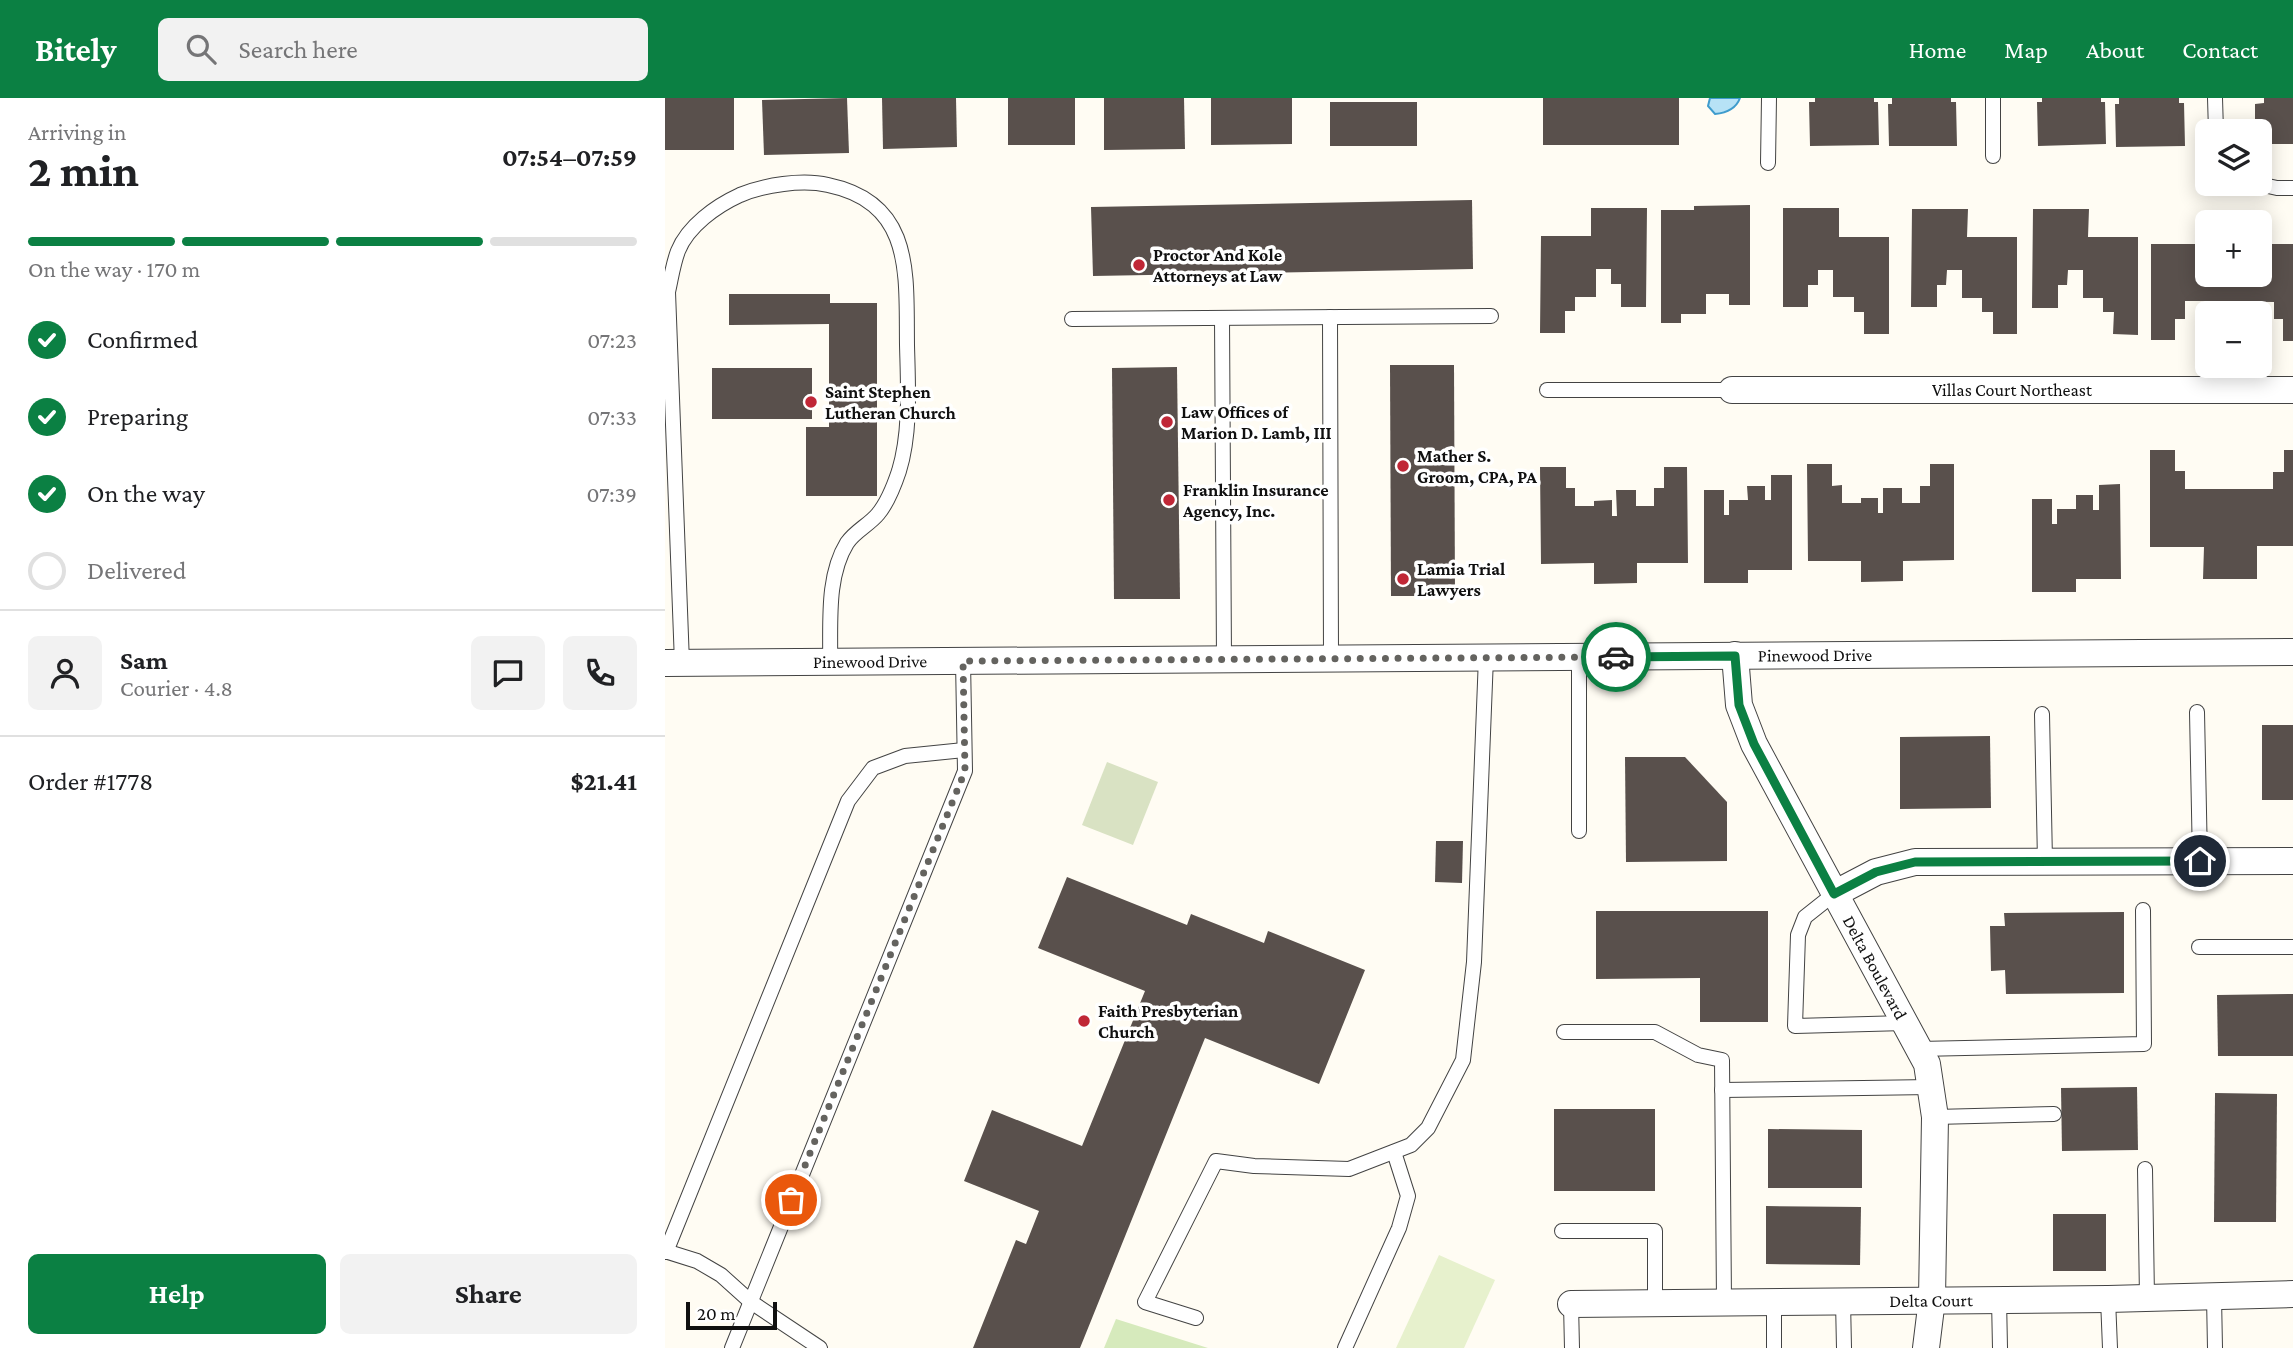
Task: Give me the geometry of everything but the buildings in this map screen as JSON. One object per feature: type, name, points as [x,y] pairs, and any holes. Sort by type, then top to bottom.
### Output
[{"type":"street","name":"Villas Court Northeast","points":[[1732,390],[2293,390]]},
{"type":"street","name":"Pinewood Drive","points":[[674,663],[2293,652]]},
{"type":"street","name":"Delta Boulevard","points":[[1735,656],[1739,705],[1754,744],[1927,1065],[1935,1117],[1932,1299],[1926,1348]]},
{"type":"street","points":[[1834,894],[1876,872],[1915,862],[2293,860]]},
{"type":"street","name":"Delta Court","points":[[1571,1304],[2108,1299],[2293,1294]]},
{"type":"street","name":"Delta Boulevard","points":[[1932,1299],[1942,1348]]},
{"type":"lane","points":[[1768,163],[1769,98]]},
{"type":"lane","points":[[1993,98],[1993,156]]},
{"type":"lane","points":[[2215,98],[2216,119]]},
{"type":"lane","points":[[674,663],[668,292],[679,250],[698,222],[740,195],[786,183],[817,182],[849,189],[868,198],[883,211],[904,260],[906,299],[908,390],[899,470],[890,495],[878,514],[847,543],[834,578],[830,662]]},
{"type":"lane","points":[[2272,187],[2293,188]]},
{"type":"lane","points":[[1072,319],[1491,316]]},
{"type":"lane","points":[[1330,317],[1331,659]]},
{"type":"lane","points":[[1221,318],[1224,659]]},
{"type":"lane","points":[[1546,390],[1732,390]]},
{"type":"lane","points":[[1196,1318],[1145,1302],[1216,1161],[1254,1166],[1349,1170],[1394,1152],[1411,1145],[1428,1128],[1463,1060],[1474,962],[1486,657]]},
{"type":"lane","points":[[1579,657],[1579,831]]},
{"type":"lane","points":[[732,1348],[965,771],[963,661]]},
{"type":"lane","points":[[2197,712],[2200,861]]},
{"type":"lane","points":[[2042,714],[2045,862]]},
{"type":"lane","points":[[820,1348],[751,1302],[709,1268],[697,1261],[666,1252],[848,801],[873,768],[905,756],[964,750]]},
{"type":"lane","points":[[1834,894],[1805,916],[1798,935],[1795,1026],[1905,1023]]},
{"type":"lane","points":[[1919,1049],[2144,1044],[2143,911]]},
{"type":"lane","points":[[2199,947],[2293,947]]},
{"type":"lane","points":[[1564,1032],[1654,1032],[1698,1055],[1722,1060],[1724,1302]]},
{"type":"lane","points":[[1722,1090],[1931,1087]]},
{"type":"lane","points":[[1935,1117],[2054,1114]]},
{"type":"lane","points":[[1345,1348],[1399,1228],[1408,1196],[1394,1152]]},
{"type":"lane","points":[[2145,1169],[2147,1298]]},
{"type":"lane","points":[[1562,1231],[1655,1231],[1655,1303]]},
{"type":"lane","points":[[2214,1297],[2215,1348]]},
{"type":"lane","points":[[1999,1299],[2000,1348]]},
{"type":"lane","points":[[2108,1299],[2110,1348]]},
{"type":"lane","points":[[1774,1301],[1774,1348]]},
{"type":"lane","points":[[1843,1301],[1844,1348]]},
{"type":"lane","points":[[1571,1304],[1572,1348]]},
{"type":"green space","points":[[1107,762],[1158,782],[1133,845],[1082,825]]},
{"type":"green space","points":[[1439,1255],[1495,1280],[1464,1348],[1396,1348]]},
{"type":"green space","points":[[1116,1319],[1208,1348],[1104,1348]]},
{"type":"water","points":[[1710,98],[1740,98],[1730,110],[1715,114],[1708,106]]},
{"type":"way so far","points":[[791,1200],[965,771],[963,661],[1616,657]]},
{"type":"place","name":"Proctor And Kole Attorneys at Law","points":[[1139,265]]},
{"type":"place","name":"Saint Stephen Lutheran Church","points":[[811,402]]},
{"type":"place","name":"Law Offices of Marion D. Lamb, III","points":[[1167,422]]},
{"type":"place","name":"Mather S. Groom, CPA, PA","points":[[1403,466]]},
{"type":"place","name":"Franklin Insurance Agency, Inc.","points":[[1169,500]]},
{"type":"place","name":"Lamia Trial Lawyers","points":[[1403,579]]},
{"type":"place","name":"Faith Presbyterian Church","points":[[1084,1021]]},
{"type":"route","points":[[1616,657],[1735,656],[1739,705],[1754,744],[1834,894],[1876,872],[1915,862],[2200,861]]}]
